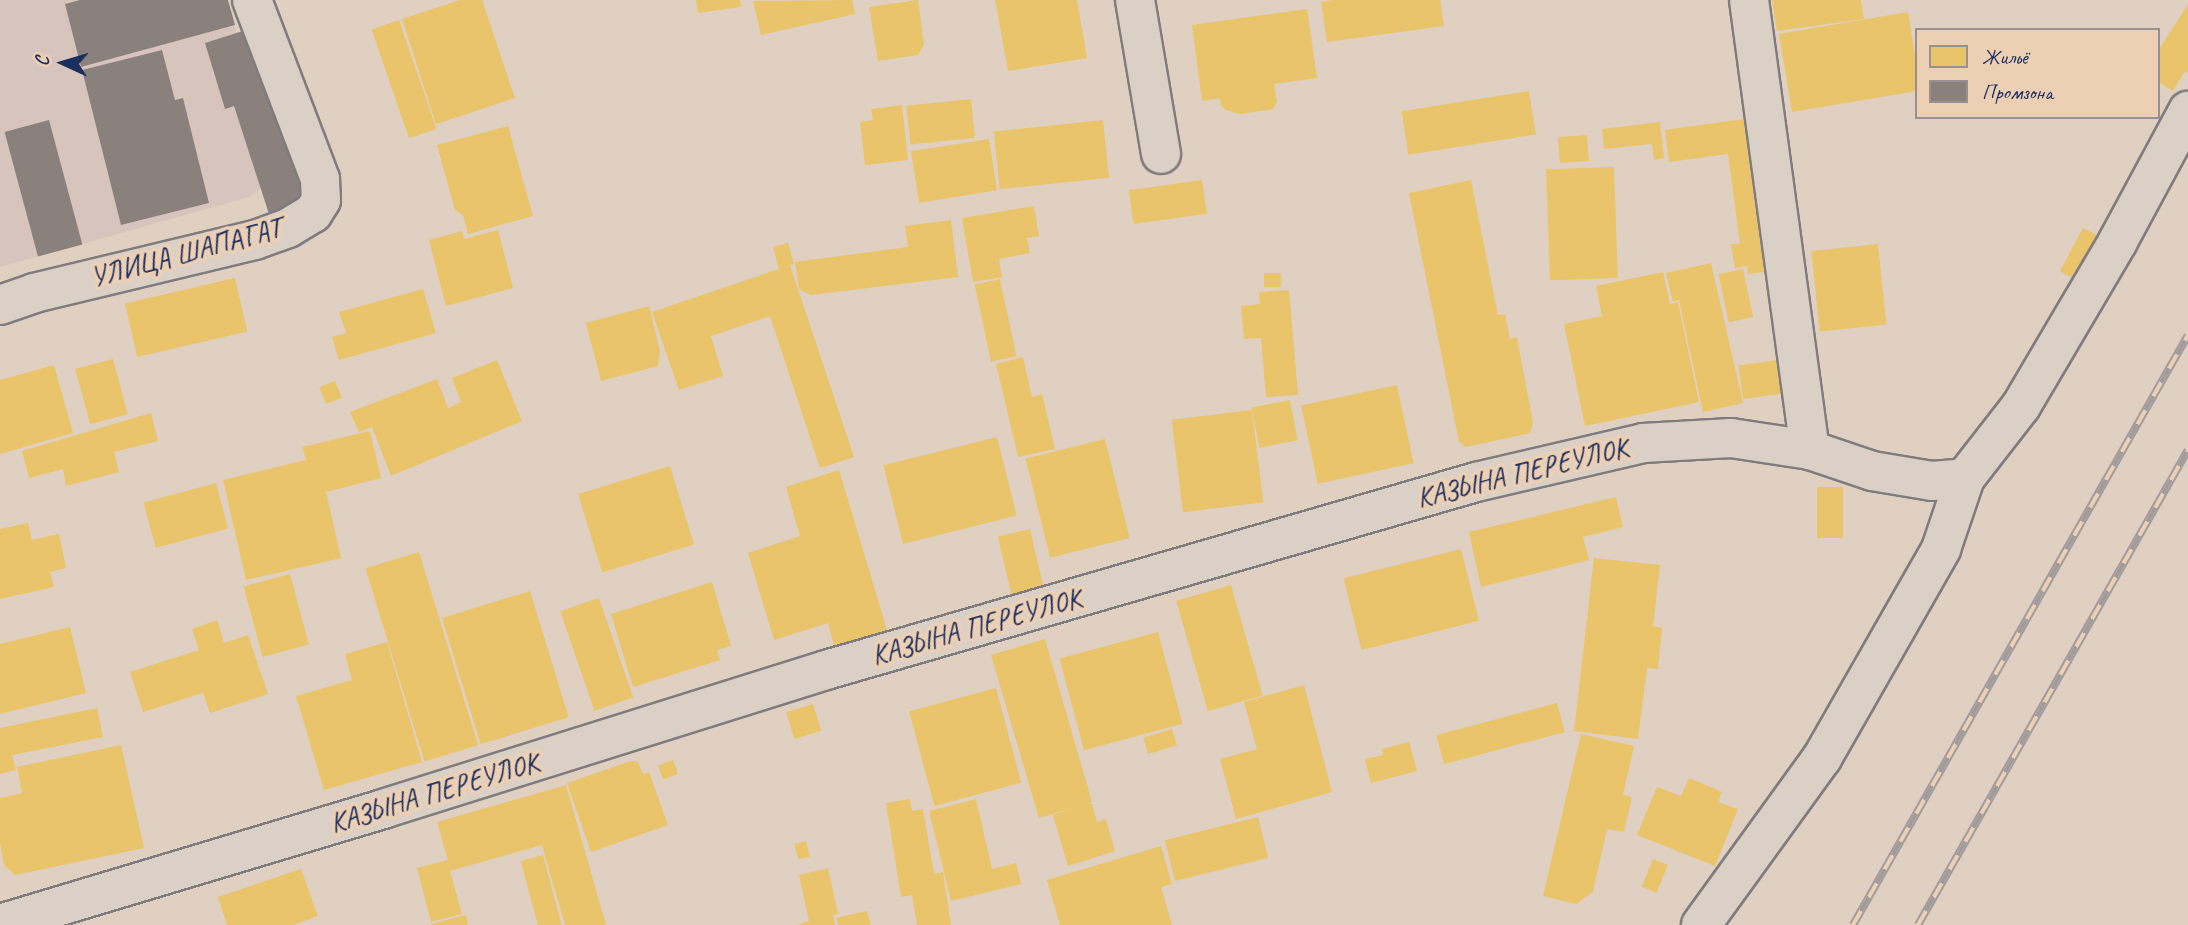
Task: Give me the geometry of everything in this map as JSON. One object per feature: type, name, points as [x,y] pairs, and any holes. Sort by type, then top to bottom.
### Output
[{"type":"street","name":"УЛИЦА ШАПАГАТ","points":[[0,304],[34,293],[255,240],[313,213],[321,200],[320,179],[252,0]]},
{"type":"street","points":[[1135,0],[1161,154]]},
{"type":"street","points":[[1749,0],[1810,450]]},
{"type":"street","points":[[1701,925],[1822,758],[1941,549],[1965,478],[1992,448],[2021,406],[2118,241],[2188,111]]},
{"type":"street","name":"КАЗЫНА ПЕРЕУЛОК","points":[[0,924],[386,808],[826,670],[1476,482],[1643,443],[1731,438],[1810,450],[1872,471],[1932,481],[1965,478]]},
{"type":"shaded area","points":[[0,0],[224,0],[288,168],[249,197],[0,267]]},
{"type":"building: Жильё","points":[[460,0],[482,0],[515,98],[436,124],[402,19]]},
{"type":"building: Жильё","points":[[696,0],[740,0],[741,7],[698,13]]},
{"type":"building: Жильё","points":[[852,0],[855,14],[761,35],[753,1]]},
{"type":"building: Жильё","points":[[918,0],[924,45],[918,55],[878,61],[869,7]]},
{"type":"building: Жильё","points":[[995,0],[1077,0],[1087,58],[1008,71]]},
{"type":"building: Жильё","points":[[1440,0],[1444,26],[1327,42],[1321,2]]},
{"type":"building: Жильё","points":[[1772,0],[1861,0],[1864,19],[1777,31]]},
{"type":"building: Жильё","points":[[2188,4],[2188,73],[2185,71],[2173,91],[2160,83],[2160,48]]},
{"type":"building: Жильё","points":[[1307,9],[1317,78],[1274,84],[1277,102],[1273,109],[1240,114],[1221,106],[1220,98],[1202,101],[1192,25]]},
{"type":"building: Жильё","points":[[1908,12],[1915,55],[1915,91],[1792,112],[1779,34]]},
{"type":"building: Жильё","points":[[399,20],[436,129],[409,138],[372,29]]},
{"type":"building: Жильё","points":[[1529,91],[1536,134],[1408,155],[1402,111]]},
{"type":"building: Жильё","points":[[971,99],[975,138],[910,145],[906,106]]},
{"type":"building: Жильё","points":[[902,105],[908,160],[865,165],[860,122],[873,120],[871,109]]},
{"type":"building: Жильё","points":[[1751,118],[1772,271],[1748,274],[1747,266],[1735,268],[1731,244],[1740,244],[1728,154],[1669,162],[1665,130]]},
{"type":"building: Жильё","points":[[1103,120],[1109,178],[1000,189],[994,131]]},
{"type":"building: Жильё","points":[[1660,122],[1664,158],[1654,160],[1652,144],[1604,149],[1602,129]]},
{"type":"building: Жильё","points":[[508,126],[533,216],[468,234],[463,215],[455,210],[437,145]]},
{"type":"building: Жильё","points":[[1587,135],[1589,161],[1560,163],[1558,137]]},
{"type":"building: Жильё","points":[[989,139],[997,190],[919,203],[911,151]]},
{"type":"building: Жильё","points":[[1614,167],[1618,278],[1550,280],[1546,169]]},
{"type":"building: Жильё","points":[[1202,180],[1207,214],[1133,224],[1129,190]]},
{"type":"building: Жильё","points":[[1471,180],[1498,315],[1505,314],[1510,339],[1517,337],[1533,423],[1530,433],[1466,447],[1459,442],[1409,193]]},
{"type":"building: Жильё","points":[[1034,206],[1039,236],[1027,238],[1030,253],[999,259],[1002,277],[973,282],[962,218]]},
{"type":"building: Жильё","points":[[951,220],[958,277],[811,295],[799,289],[795,262],[908,247],[905,226]]},
{"type":"building: Жильё","points":[[2083,228],[2106,240],[2083,283],[2060,271]]},
{"type":"building: Жильё","points":[[498,230],[513,288],[446,306],[429,240],[462,231],[464,239]]},
{"type":"building: Жильё","points":[[788,243],[794,264],[790,265],[854,457],[820,468],[770,316],[711,336],[723,376],[679,390],[652,312],[779,269],[773,247]]},
{"type":"building: Жильё","points":[[1878,244],[1886,325],[1820,332],[1811,251]]},
{"type":"building: Жильё","points":[[1711,263],[1743,403],[1703,412],[1679,300],[1673,302],[1666,273]]},
{"type":"building: Жильё","points":[[1743,269],[1753,317],[1729,322],[1719,274]]},
{"type":"building: Жильё","points":[[1663,272],[1670,304],[1678,302],[1699,402],[1585,426],[1564,324],[1602,316],[1596,286]]},
{"type":"building: Жильё","points":[[1264,273],[1281,273],[1281,287],[1264,287]]},
{"type":"building: Жильё","points":[[235,278],[247,332],[137,357],[125,303]]},
{"type":"building: Жильё","points":[[1000,279],[1016,356],[991,362],[975,284]]},
{"type":"building: Жильё","points":[[423,289],[436,333],[339,360],[332,337],[346,333],[339,312]]},
{"type":"building: Жильё","points":[[1289,290],[1298,395],[1266,397],[1261,338],[1244,339],[1241,306],[1260,304],[1259,292]]},
{"type":"building: Жильё","points":[[649,306],[660,351],[658,366],[601,381],[586,323]]},
{"type":"building: Жильё","points":[[1023,357],[1032,397],[1042,394],[1055,449],[1018,457],[996,364]]},
{"type":"building: Жильё","points":[[113,359],[128,414],[90,424],[75,369]]},
{"type":"building: Жильё","points":[[497,360],[522,421],[391,476],[372,427],[359,432],[350,412],[437,379],[448,408],[461,402],[452,378]]},
{"type":"building: Жильё","points":[[1777,360],[1782,394],[1743,399],[1738,365]]},
{"type":"building: Жильё","points":[[54,365],[73,433],[0,454],[0,380]]},
{"type":"building: Жильё","points":[[335,381],[342,398],[326,404],[319,387]]},
{"type":"building: Жильё","points":[[1397,385],[1414,463],[1318,484],[1301,405]]},
{"type":"building: Жильё","points":[[1290,400],[1298,440],[1260,448],[1252,407]]},
{"type":"building: Жильё","points":[[1252,410],[1263,502],[1183,512],[1172,420]]},
{"type":"building: Жильё","points":[[151,413],[158,441],[114,452],[119,472],[66,486],[63,469],[29,478],[22,451]]},
{"type":"building: Жильё","points":[[370,431],[381,478],[326,492],[341,558],[246,580],[223,480],[306,460],[302,447]]},
{"type":"building: Жильё","points":[[997,437],[1017,516],[903,544],[883,465]]},
{"type":"building: Жильё","points":[[1105,439],[1130,538],[1050,558],[1025,459]]},
{"type":"building: Жильё","points":[[670,466],[694,544],[602,572],[578,494]]},
{"type":"building: Жильё","points":[[839,470],[888,633],[835,649],[828,623],[774,640],[748,553],[800,536],[786,487]]},
{"type":"building: Жильё","points":[[216,483],[228,528],[156,548],[144,502]]},
{"type":"building: Жильё","points":[[1817,487],[1843,487],[1843,538],[1817,538]]},
{"type":"building: Жильё","points":[[1616,497],[1623,527],[1583,537],[1589,560],[1481,587],[1469,532]]},
{"type":"building: Жильё","points":[[28,523],[32,540],[59,534],[66,568],[50,572],[54,587],[0,599],[0,529]]},
{"type":"building: Жильё","points":[[1030,529],[1044,588],[1012,596],[998,536]]},
{"type":"building: Жильё","points":[[1461,549],[1479,621],[1361,650],[1344,578]]},
{"type":"building: Жильё","points":[[419,552],[478,745],[425,762],[365,568]]},
{"type":"building: Жильё","points":[[1594,558],[1660,565],[1653,626],[1662,628],[1658,669],[1647,668],[1638,739],[1574,731]]},
{"type":"building: Жильё","points":[[290,574],[309,645],[263,657],[244,586]]},
{"type":"building: Жильё","points":[[712,582],[731,646],[717,650],[720,660],[633,687],[611,614]]},
{"type":"building: Жильё","points":[[1231,585],[1263,696],[1208,711],[1176,601]]},
{"type":"building: Жильё","points":[[530,591],[569,717],[481,744],[442,618]]},
{"type":"building: Жильё","points":[[599,598],[633,697],[594,711],[560,611]]},
{"type":"building: Жильё","points":[[217,620],[224,643],[248,635],[268,694],[210,713],[203,693],[143,712],[130,672],[199,650],[192,629]]},
{"type":"building: Жильё","points":[[70,627],[86,693],[0,714],[0,644]]},
{"type":"building: Жильё","points":[[1158,632],[1183,724],[1084,750],[1059,658]]},
{"type":"building: Жильё","points":[[1045,639],[1092,802],[1088,804],[1092,804],[1097,822],[1106,819],[1115,851],[1068,866],[1053,815],[1073,808],[1039,818],[991,655]]},
{"type":"building: Жильё","points":[[387,642],[422,762],[324,790],[296,696],[352,680],[345,654]]},
{"type":"building: Жильё","points":[[1304,685],[1332,792],[1236,819],[1220,759],[1257,749],[1244,702]]},
{"type":"building: Жильё","points":[[996,688],[1021,783],[934,806],[909,711]]},
{"type":"building: Жильё","points":[[1557,703],[1565,732],[1444,764],[1436,735]]},
{"type":"building: Жильё","points":[[813,704],[821,731],[794,739],[786,712]]},
{"type":"building: Жильё","points":[[97,708],[103,737],[12,755],[16,770],[0,774],[0,728]]},
{"type":"building: Жильё","points":[[1172,729],[1177,745],[1148,754],[1143,738]]},
{"type":"building: Жильё","points":[[1581,734],[1634,746],[1623,795],[1632,797],[1624,832],[1607,829],[1593,892],[1576,904],[1543,896]]},
{"type":"building: Жильё","points":[[1409,742],[1417,771],[1371,783],[1365,759],[1383,755],[1382,749]]},
{"type":"building: Жильё","points":[[121,745],[144,848],[15,875],[4,865],[0,843],[0,798],[22,793],[17,767]]},
{"type":"building: Жильё","points":[[673,760],[678,774],[663,780],[658,765]]},
{"type":"building: Жильё","points":[[631,761],[638,762],[643,774],[649,772],[668,825],[591,852],[567,783]]},
{"type":"building: Жильё","points":[[1689,778],[1722,792],[1718,802],[1738,809],[1715,866],[1637,835],[1657,787],[1681,796]]},
{"type":"building: Жильё","points":[[566,785],[606,925],[565,925],[542,845],[450,871],[462,914],[431,922],[417,868],[448,860],[437,822]]},
{"type":"building: Жильё","points":[[910,799],[912,811],[923,809],[934,874],[943,872],[951,925],[917,925],[912,895],[901,897],[886,803]]},
{"type":"building: Жильё","points":[[976,799],[992,869],[1016,863],[1021,884],[951,901],[929,811]]},
{"type":"building: Жильё","points":[[1258,817],[1268,858],[1175,881],[1165,840]]},
{"type":"building: Жильё","points":[[806,841],[810,856],[799,860],[794,844]]},
{"type":"building: Жильё","points":[[1161,846],[1172,884],[1161,887],[1172,925],[1060,925],[1047,880]]},
{"type":"building: Жильё","points":[[543,855],[562,925],[538,925],[521,861]]},
{"type":"building: Жильё","points":[[1653,859],[1668,865],[1657,893],[1642,887]]},
{"type":"building: Жильё","points":[[828,868],[838,914],[833,915],[835,925],[797,925],[809,921],[799,875]]},
{"type":"building: Жильё","points":[[301,869],[318,916],[293,925],[227,925],[218,897]]},
{"type":"building: Жильё","points":[[867,911],[871,925],[838,925],[836,918]]},
{"type":"building: Жильё","points":[[466,915],[468,925],[431,925],[431,924]]},
{"type":"building: Промзона","points":[[80,0],[228,0],[235,25],[81,67],[65,4]]},
{"type":"building: Промзона","points":[[246,30],[306,191],[303,203],[269,214],[234,106],[225,109],[205,43]]},
{"type":"building: Промзона","points":[[162,50],[175,100],[183,98],[209,203],[121,225],[82,70]]},
{"type":"building: Промзона","points":[[49,120],[82,245],[38,257],[5,132]]},
{"type":"railway","points":[[1853,925],[2188,335]]},
{"type":"railway","points":[[1918,925],[2188,450]]}]
